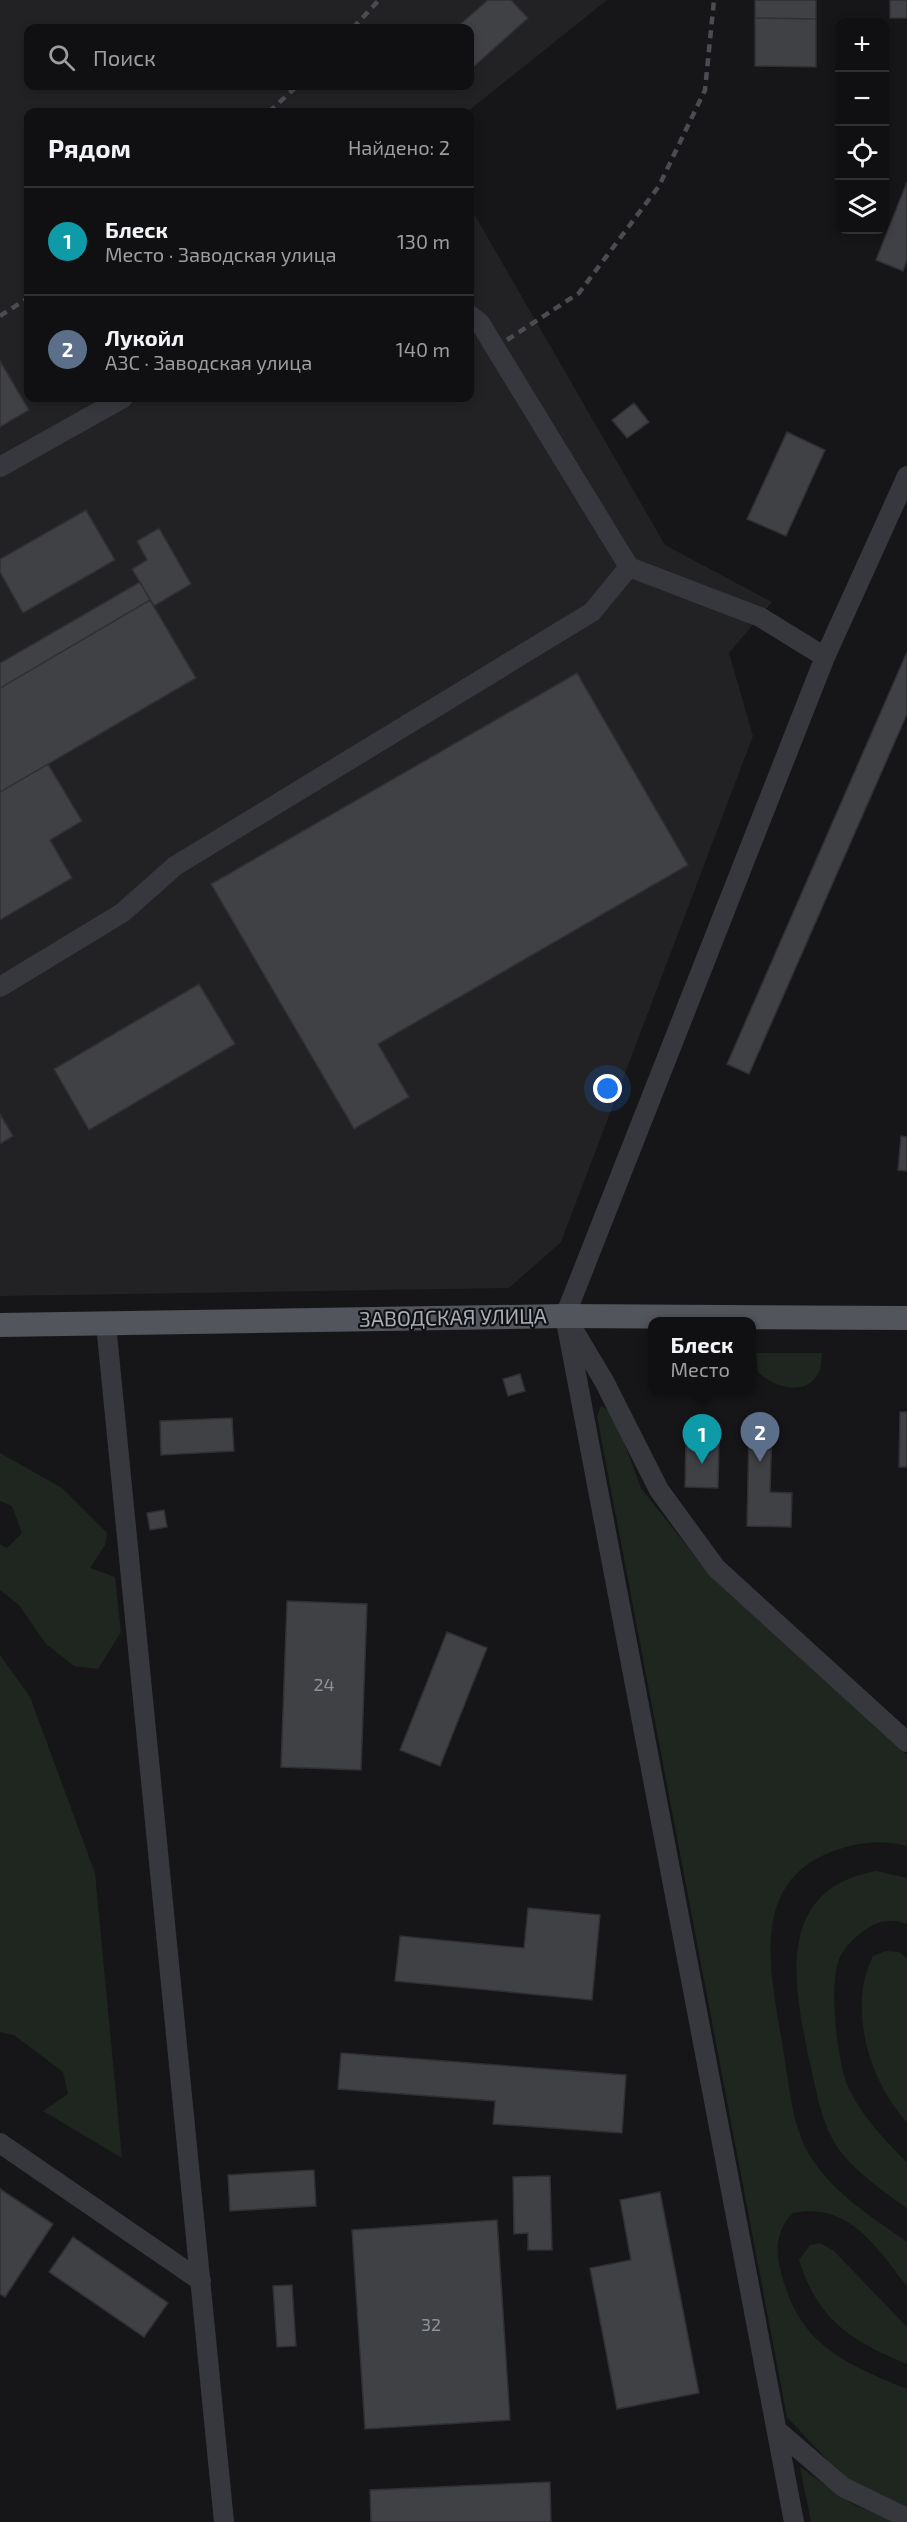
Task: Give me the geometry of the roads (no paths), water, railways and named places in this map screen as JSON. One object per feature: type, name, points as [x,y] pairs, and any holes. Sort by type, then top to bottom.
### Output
[{"type":"main road","name":"ЗАВОДСКАЯ УЛИЦА","points":[[0,1326],[565,1316],[736,1317]]},
{"type":"main road","name":"ЗАВОДСКАЯ УЛИЦА","points":[[756,1317],[907,1318]]},
{"type":"street","points":[[474,318],[480,323],[629,567],[760,617],[825,657]]},
{"type":"street","points":[[0,467],[116,402]]},
{"type":"street","points":[[794,2522],[565,1316],[825,657],[907,476]]},
{"type":"street","points":[[0,987],[122,913],[175,866],[592,612],[629,567]]},
{"type":"street","points":[[565,1316],[603,1381],[659,1490],[716,1568],[907,1742]]},
{"type":"street","points":[[106,1324],[224,2522]]},
{"type":"street","points":[[0,2143],[201,2281]]},
{"type":"street","points":[[778,2431],[843,2487],[907,2518]]},
{"type":"railway","points":[[357,24],[379,0]]},
{"type":"railway","points":[[507,340],[579,293],[659,186],[705,90],[714,0]]},
{"type":"railway","points":[[273,108],[293,90]]},
{"type":"railway","points":[[0,316],[24,301]]},
{"type":"place","name":"Лукойл","points":[[760,1462]]},
{"type":"place","name":"Блеск","points":[[702,1464]]}]
